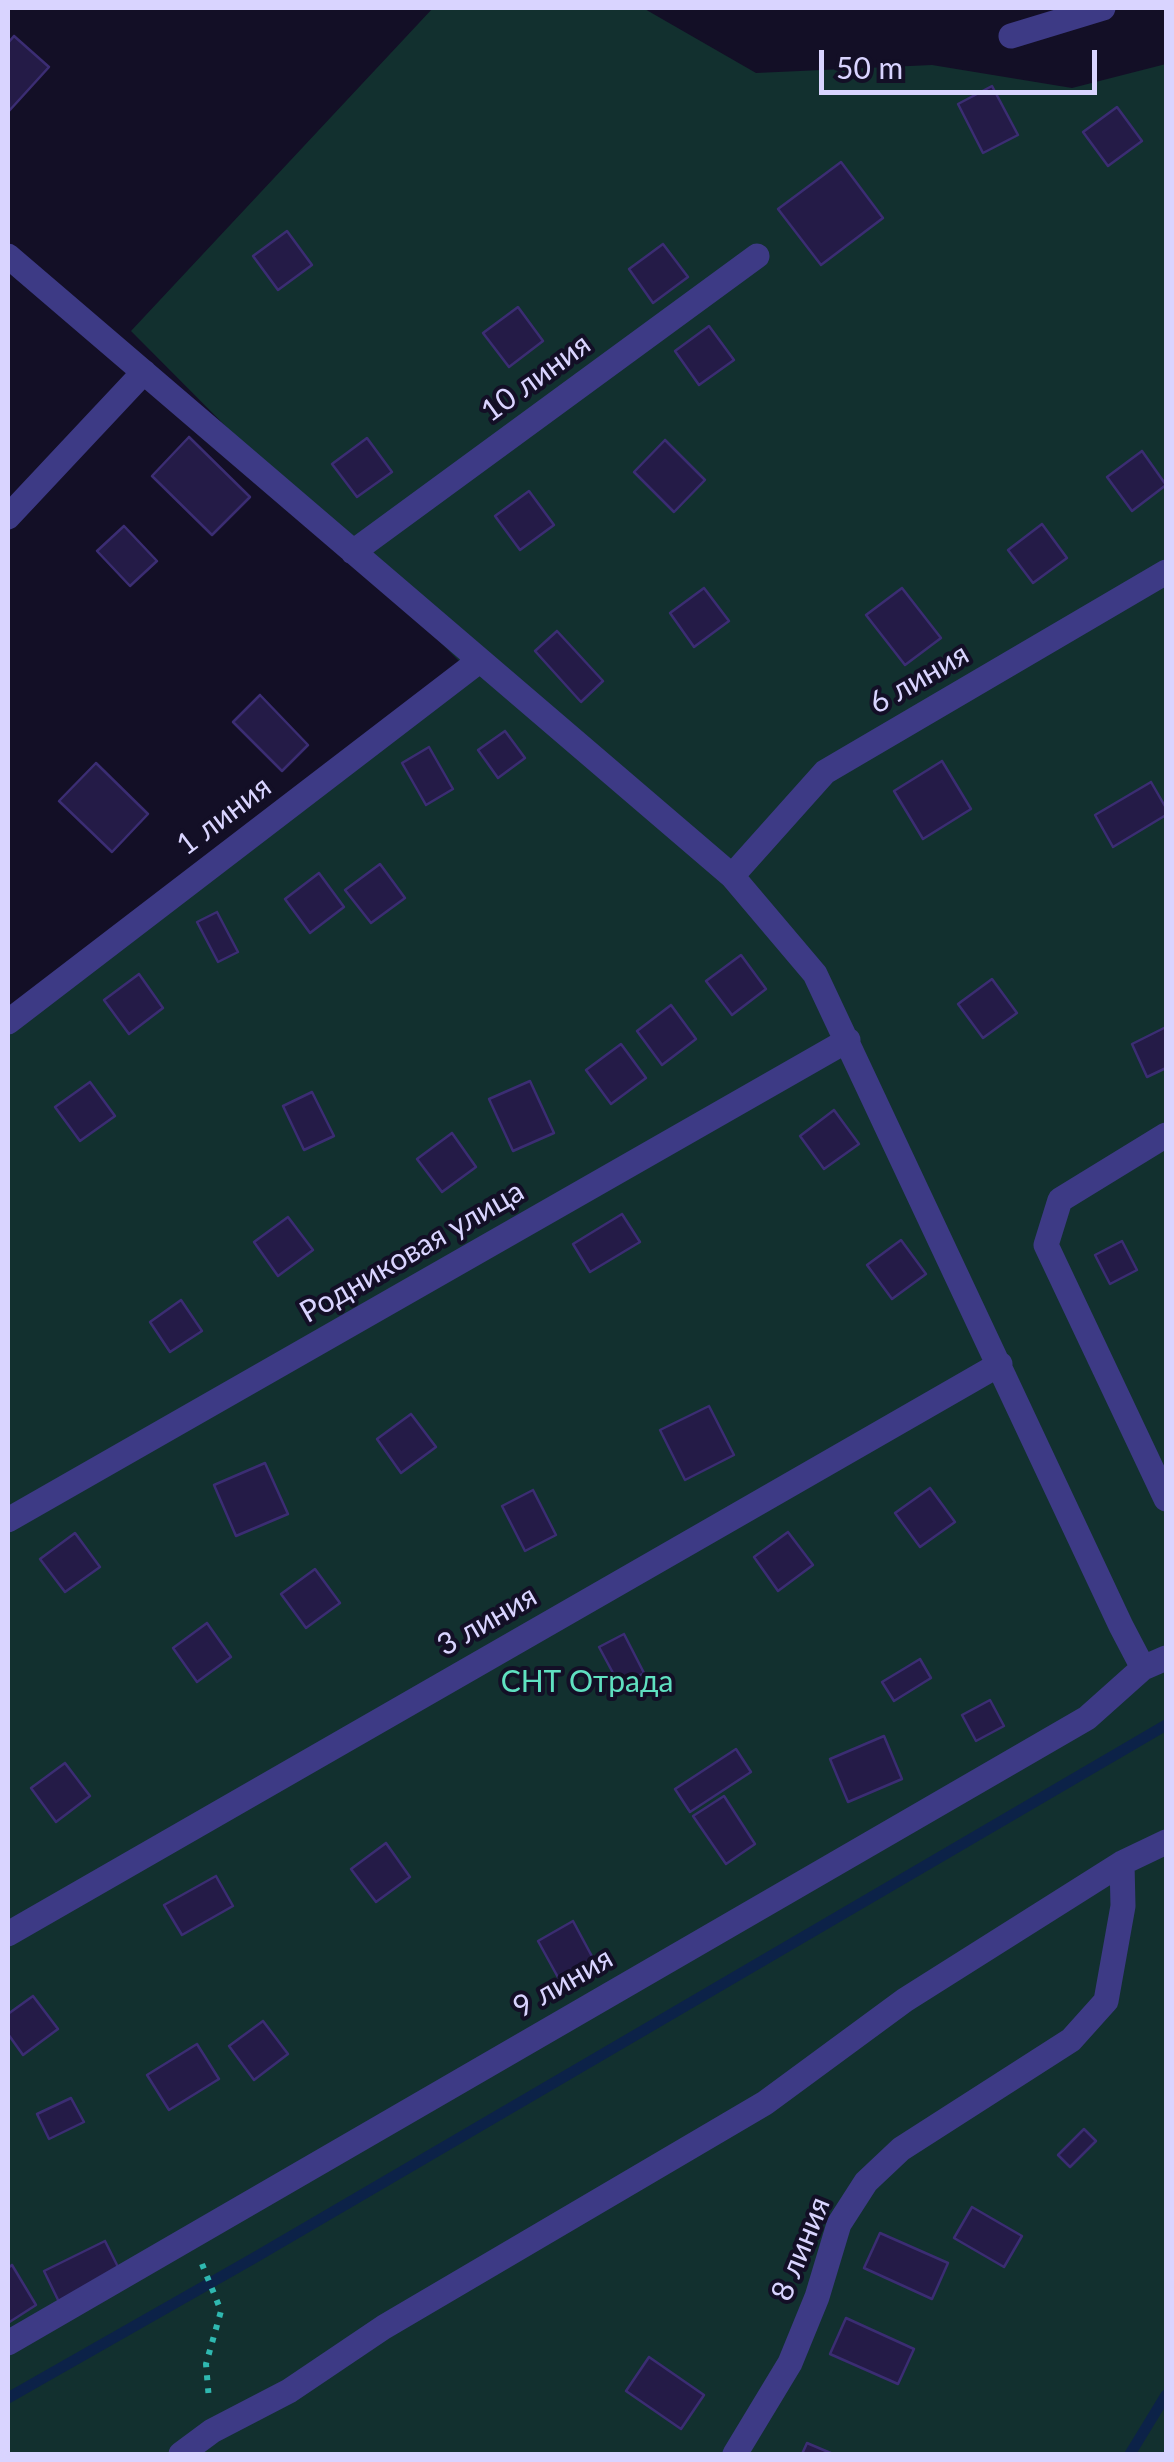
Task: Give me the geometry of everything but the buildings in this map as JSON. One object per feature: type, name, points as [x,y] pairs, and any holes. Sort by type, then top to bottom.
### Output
[{"type":"street","points":[[1011,36],[1104,8]]},
{"type":"street","points":[[8,256],[732,876],[815,974],[1120,1626],[1155,1663]]},
{"type":"street","name":"10 линия","points":[[352,552],[757,256]]},
{"type":"street","points":[[8,517],[144,372]]},
{"type":"street","name":"6 линия","points":[[732,876],[825,772],[1166,572]]},
{"type":"street","name":"1 линия","points":[[8,1022],[479,661]]},
{"type":"street","name":"Родниковая улица","points":[[8,1520],[848,1040]]},
{"type":"street","points":[[1166,1135],[1060,1200],[1046,1245],[1166,1498]]},
{"type":"street","name":"3 линия","points":[[8,1934],[1000,1364]]},
{"type":"street","name":"9 линия","points":[[8,2343],[1087,1718],[1155,1663]]},
{"type":"street","points":[[181,2454],[212,2432],[289,2390],[384,2327],[765,2104],[905,2000],[1122,1863],[1166,1842]]},
{"type":"street","name":"8 линия","points":[[735,2454],[790,2363],[817,2297],[839,2224],[866,2182],[901,2149],[1071,2040],[1106,2001],[1123,1906],[1122,1863]]},
{"type":"path","points":[[202,2266],[221,2312],[206,2364],[212,2432]]},
{"type":"green space","name":"СНТ Отрада","points":[[433,8],[643,8],[756,73],[932,65],[1072,88],[1166,64],[1166,2454],[8,2454],[8,1008],[462,664],[131,331]]},
{"type":"waterway","points":[[8,2398],[1166,1725]]},
{"type":"waterway","points":[[1130,2454],[1166,2395]]}]
